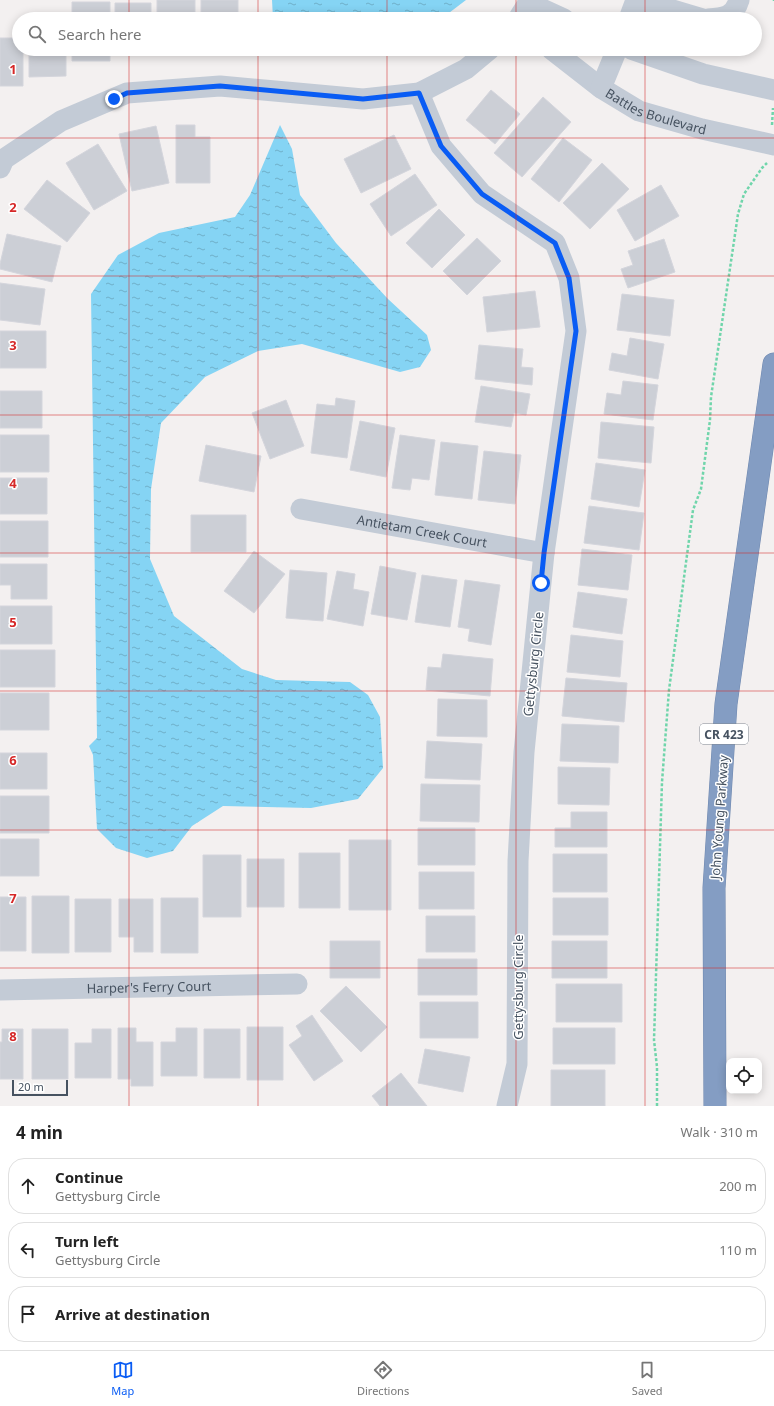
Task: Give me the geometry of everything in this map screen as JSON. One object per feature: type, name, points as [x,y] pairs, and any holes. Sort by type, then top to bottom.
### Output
[{"type":"highway","name":"John Young Parkway","points":[[714,1106],[714,888],[726,704],[774,364]]},
{"type":"street","points":[[632,12],[638,0],[679,12]]},
{"type":"street","points":[[732,12],[736,9],[738,0]]},
{"type":"street","points":[[526,7],[542,12]]},
{"type":"street","points":[[1,160],[61,121],[127,93],[220,86],[363,99],[419,93],[466,69],[482,56]]},
{"type":"street","name":"Battles Boulevard","points":[[560,56],[601,88],[639,111],[702,129],[772,152]]},
{"type":"street","points":[[601,88],[614,56]]},
{"type":"street","points":[[651,56],[703,74],[774,90]]},
{"type":"street","name":"Gettysburg Circle","points":[[419,93],[441,146],[482,194],[555,243],[569,278],[576,331],[544,553],[524,752],[518,861],[517,1064],[507,1106]]},
{"type":"street","name":"Antietam Creek Court","points":[[301,508],[544,553]]},
{"type":"street","name":"Harper's Ferry Court","points":[[0,990],[297,984]]},
{"type":"path","points":[[657,1106],[657,1067],[654,1040],[662,782],[669,690],[693,510],[701,489],[710,420],[711,398],[738,214],[744,194],[772,152]]},
{"type":"water","points":[[272,0],[466,0],[450,12],[273,12]]},
{"type":"water","points":[[280,125],[292,149],[300,195],[336,243],[388,299],[427,335],[431,350],[420,367],[400,372],[302,344],[258,351],[205,377],[161,423],[151,489],[150,559],[174,616],[242,669],[276,680],[350,682],[368,695],[380,717],[383,768],[358,799],[311,808],[223,806],[192,826],[173,851],[147,858],[116,848],[97,829],[93,755],[89,746],[97,738],[91,294],[118,255],[159,233],[235,217],[250,195]]},
{"type":"building","points":[[157,0],[195,0],[195,12],[157,12]]},
{"type":"building","points":[[201,0],[238,0],[238,12],[201,12]]},
{"type":"building","points":[[72,2],[110,2],[110,12],[72,12]]},
{"type":"building","points":[[115,3],[151,3],[151,12],[115,12]]},
{"type":"building","points":[[0,38],[12,38],[12,56],[23,56],[23,86],[0,86]]},
{"type":"building","points":[[29,56],[66,56],[66,76],[29,77]]},
{"type":"building","points":[[72,56],[110,56],[110,61],[72,61]]},
{"type":"building","points":[[491,90],[520,114],[495,144],[466,120]]},
{"type":"building","points":[[543,97],[571,122],[522,177],[494,153]]},
{"type":"building","points":[[176,125],[195,125],[195,137],[210,137],[210,183],[176,183]]},
{"type":"building","points":[[156,126],[169,183],[132,191],[119,134]]},
{"type":"building","points":[[394,135],[411,169],[361,193],[344,159]]},
{"type":"building","points":[[563,138],[592,160],[559,202],[531,179]]},
{"type":"building","points":[[98,144],[127,191],[94,210],[66,163]]},
{"type":"building","points":[[602,163],[629,189],[590,229],[563,203]]},
{"type":"building","points":[[415,174],[437,205],[391,236],[370,204]]},
{"type":"building","points":[[47,180],[90,213],[67,242],[24,209]]},
{"type":"building","points":[[661,185],[679,216],[635,241],[617,210]]},
{"type":"building","points":[[439,209],[465,235],[432,268],[406,243]]},
{"type":"building","points":[[7,234],[61,246],[52,282],[0,269]]},
{"type":"building","points":[[477,238],[501,261],[467,295],[443,271]]},
{"type":"building","points":[[664,239],[675,272],[628,288],[621,269],[633,265],[628,251]]},
{"type":"building","points":[[0,283],[45,289],[40,325],[0,320]]},
{"type":"building","points":[[535,291],[540,327],[487,332],[483,297]]},
{"type":"building","points":[[622,294],[674,300],[670,336],[617,330]]},
{"type":"building","points":[[0,331],[46,331],[46,368],[0,368]]},
{"type":"building","points":[[630,338],[664,344],[658,379],[609,370],[612,353],[627,356]]},
{"type":"building","points":[[479,345],[523,349],[521,367],[533,368],[532,385],[475,379]]},
{"type":"building","points":[[623,381],[658,385],[653,420],[604,414],[607,393],[621,395]]},
{"type":"building","points":[[481,386],[530,394],[526,415],[514,413],[511,427],[475,422]]},
{"type":"building","points":[[0,391],[42,391],[42,428],[0,428]]},
{"type":"building","points":[[336,398],[355,401],[347,458],[311,453],[317,404],[335,406]]},
{"type":"building","points":[[286,400],[304,446],[270,459],[252,413]]},
{"type":"building","points":[[360,421],[395,428],[386,477],[350,470]]},
{"type":"building","points":[[601,422],[654,427],[651,463],[598,458]]},
{"type":"building","points":[[0,435],[49,435],[49,472],[0,472]]},
{"type":"building","points":[[400,435],[435,440],[429,480],[412,478],[410,490],[392,488]]},
{"type":"building","points":[[441,442],[478,446],[472,499],[435,495]]},
{"type":"building","points":[[206,445],[261,456],[254,492],[199,481]]},
{"type":"building","points":[[484,451],[521,455],[515,504],[478,500]]},
{"type":"building","points":[[596,463],[645,470],[639,507],[591,499]]},
{"type":"building","points":[[0,478],[47,478],[47,514],[0,514]]},
{"type":"building","points":[[589,506],[644,513],[639,550],[584,543]]},
{"type":"building","points":[[191,515],[246,515],[246,552],[191,552]]},
{"type":"building","points":[[0,521],[48,521],[48,557],[0,557]]},
{"type":"building","points":[[582,549],[632,555],[628,590],[578,585]]},
{"type":"building","points":[[254,551],[285,574],[254,613],[224,591]]},
{"type":"building","points":[[0,564],[47,564],[47,599],[11,599],[11,585],[0,585]]},
{"type":"building","points":[[380,566],[416,573],[407,620],[371,614]]},
{"type":"building","points":[[290,570],[327,573],[323,621],[286,618]]},
{"type":"building","points":[[337,571],[355,574],[353,589],[369,592],[363,626],[327,619]]},
{"type":"building","points":[[422,575],[457,580],[450,627],[415,622]]},
{"type":"building","points":[[465,580],[500,585],[491,645],[468,641],[470,629],[458,627]]},
{"type":"building","points":[[578,592],[627,599],[622,634],[573,627]]},
{"type":"building","points":[[0,606],[52,606],[52,644],[0,644]]},
{"type":"building","points":[[571,635],[623,641],[620,677],[567,672]]},
{"type":"building","points":[[0,650],[55,650],[55,687],[0,687]]},
{"type":"building","points":[[443,654],[493,659],[490,696],[426,690],[428,667],[441,668]]},
{"type":"building","points":[[566,678],[627,683],[624,722],[562,716]]},
{"type":"building","points":[[0,693],[49,693],[49,730],[0,730]]},
{"type":"building","points":[[438,699],[487,700],[487,737],[437,736]]},
{"type":"building","points":[[562,724],[619,726],[618,763],[560,761]]},
{"type":"building","points":[[427,741],[482,744],[480,780],[425,778]]},
{"type":"building","points":[[0,753],[47,753],[47,789],[0,789]]},
{"type":"building","points":[[558,767],[610,768],[609,805],[558,804]]},
{"type":"building","points":[[421,784],[480,785],[479,822],[420,821]]},
{"type":"building","points":[[0,796],[49,796],[49,833],[0,833]]},
{"type":"building","points":[[571,812],[607,812],[607,847],[555,847],[555,828],[571,828]]},
{"type":"building","points":[[418,828],[475,828],[475,865],[418,865]]},
{"type":"building","points":[[0,839],[39,839],[39,876],[0,876]]},
{"type":"building","points":[[349,840],[391,840],[391,910],[349,910]]},
{"type":"building","points":[[299,853],[340,853],[340,908],[299,908]]},
{"type":"building","points":[[553,854],[607,854],[607,892],[553,892]]},
{"type":"building","points":[[203,855],[241,855],[241,917],[203,917]]},
{"type":"building","points":[[247,859],[284,859],[284,907],[247,907]]},
{"type":"building","points":[[419,872],[474,872],[474,909],[419,909]]},
{"type":"building","points":[[32,896],[69,896],[69,953],[32,953]]},
{"type":"building","points":[[0,897],[26,897],[26,951],[0,951]]},
{"type":"building","points":[[161,898],[198,898],[198,953],[161,953]]},
{"type":"building","points":[[553,898],[608,898],[608,935],[553,935]]},
{"type":"building","points":[[75,899],[111,899],[111,952],[75,952]]},
{"type":"building","points":[[119,899],[153,899],[153,952],[134,952],[134,937],[119,937]]},
{"type":"building","points":[[426,916],[475,916],[475,952],[426,952]]},
{"type":"building","points":[[330,941],[380,941],[380,978],[330,978]]},
{"type":"building","points":[[552,941],[607,941],[607,978],[552,978]]},
{"type":"building","points":[[418,959],[477,959],[477,995],[418,995]]},
{"type":"building","points":[[556,984],[622,984],[622,1022],[556,1022]]},
{"type":"building","points":[[346,986],[387,1027],[361,1052],[320,1011]]},
{"type":"building","points":[[420,1002],[478,1002],[478,1038],[420,1038]]},
{"type":"building","points":[[312,1015],[343,1061],[314,1081],[289,1045],[302,1036],[296,1026]]},
{"type":"building","points":[[247,1027],[283,1027],[283,1080],[247,1080]]},
{"type":"building","points":[[118,1028],[136,1028],[136,1042],[153,1042],[153,1086],[131,1086],[131,1079],[118,1079]]},
{"type":"building","points":[[176,1028],[197,1028],[197,1076],[161,1076],[161,1042],[176,1042]]},
{"type":"building","points":[[553,1028],[615,1028],[615,1064],[553,1064]]},
{"type":"building","points":[[2,1029],[23,1029],[23,1079],[0,1079],[0,1042],[2,1042]]},
{"type":"building","points":[[32,1029],[68,1029],[68,1079],[32,1079]]},
{"type":"building","points":[[92,1029],[111,1029],[111,1078],[75,1078],[75,1043],[92,1043]]},
{"type":"building","points":[[204,1029],[240,1029],[240,1078],[204,1078]]},
{"type":"building","points":[[425,1049],[470,1057],[463,1092],[418,1083]]},
{"type":"building","points":[[551,1070],[605,1070],[605,1106],[551,1106]]},
{"type":"building","points":[[401,1073],[427,1106],[380,1106],[372,1096]]},
{"type":"route","points":[[114,99],[127,93],[220,86],[363,99],[419,93],[441,146],[482,194],[555,243],[569,278],[576,331],[541,583]]}]
